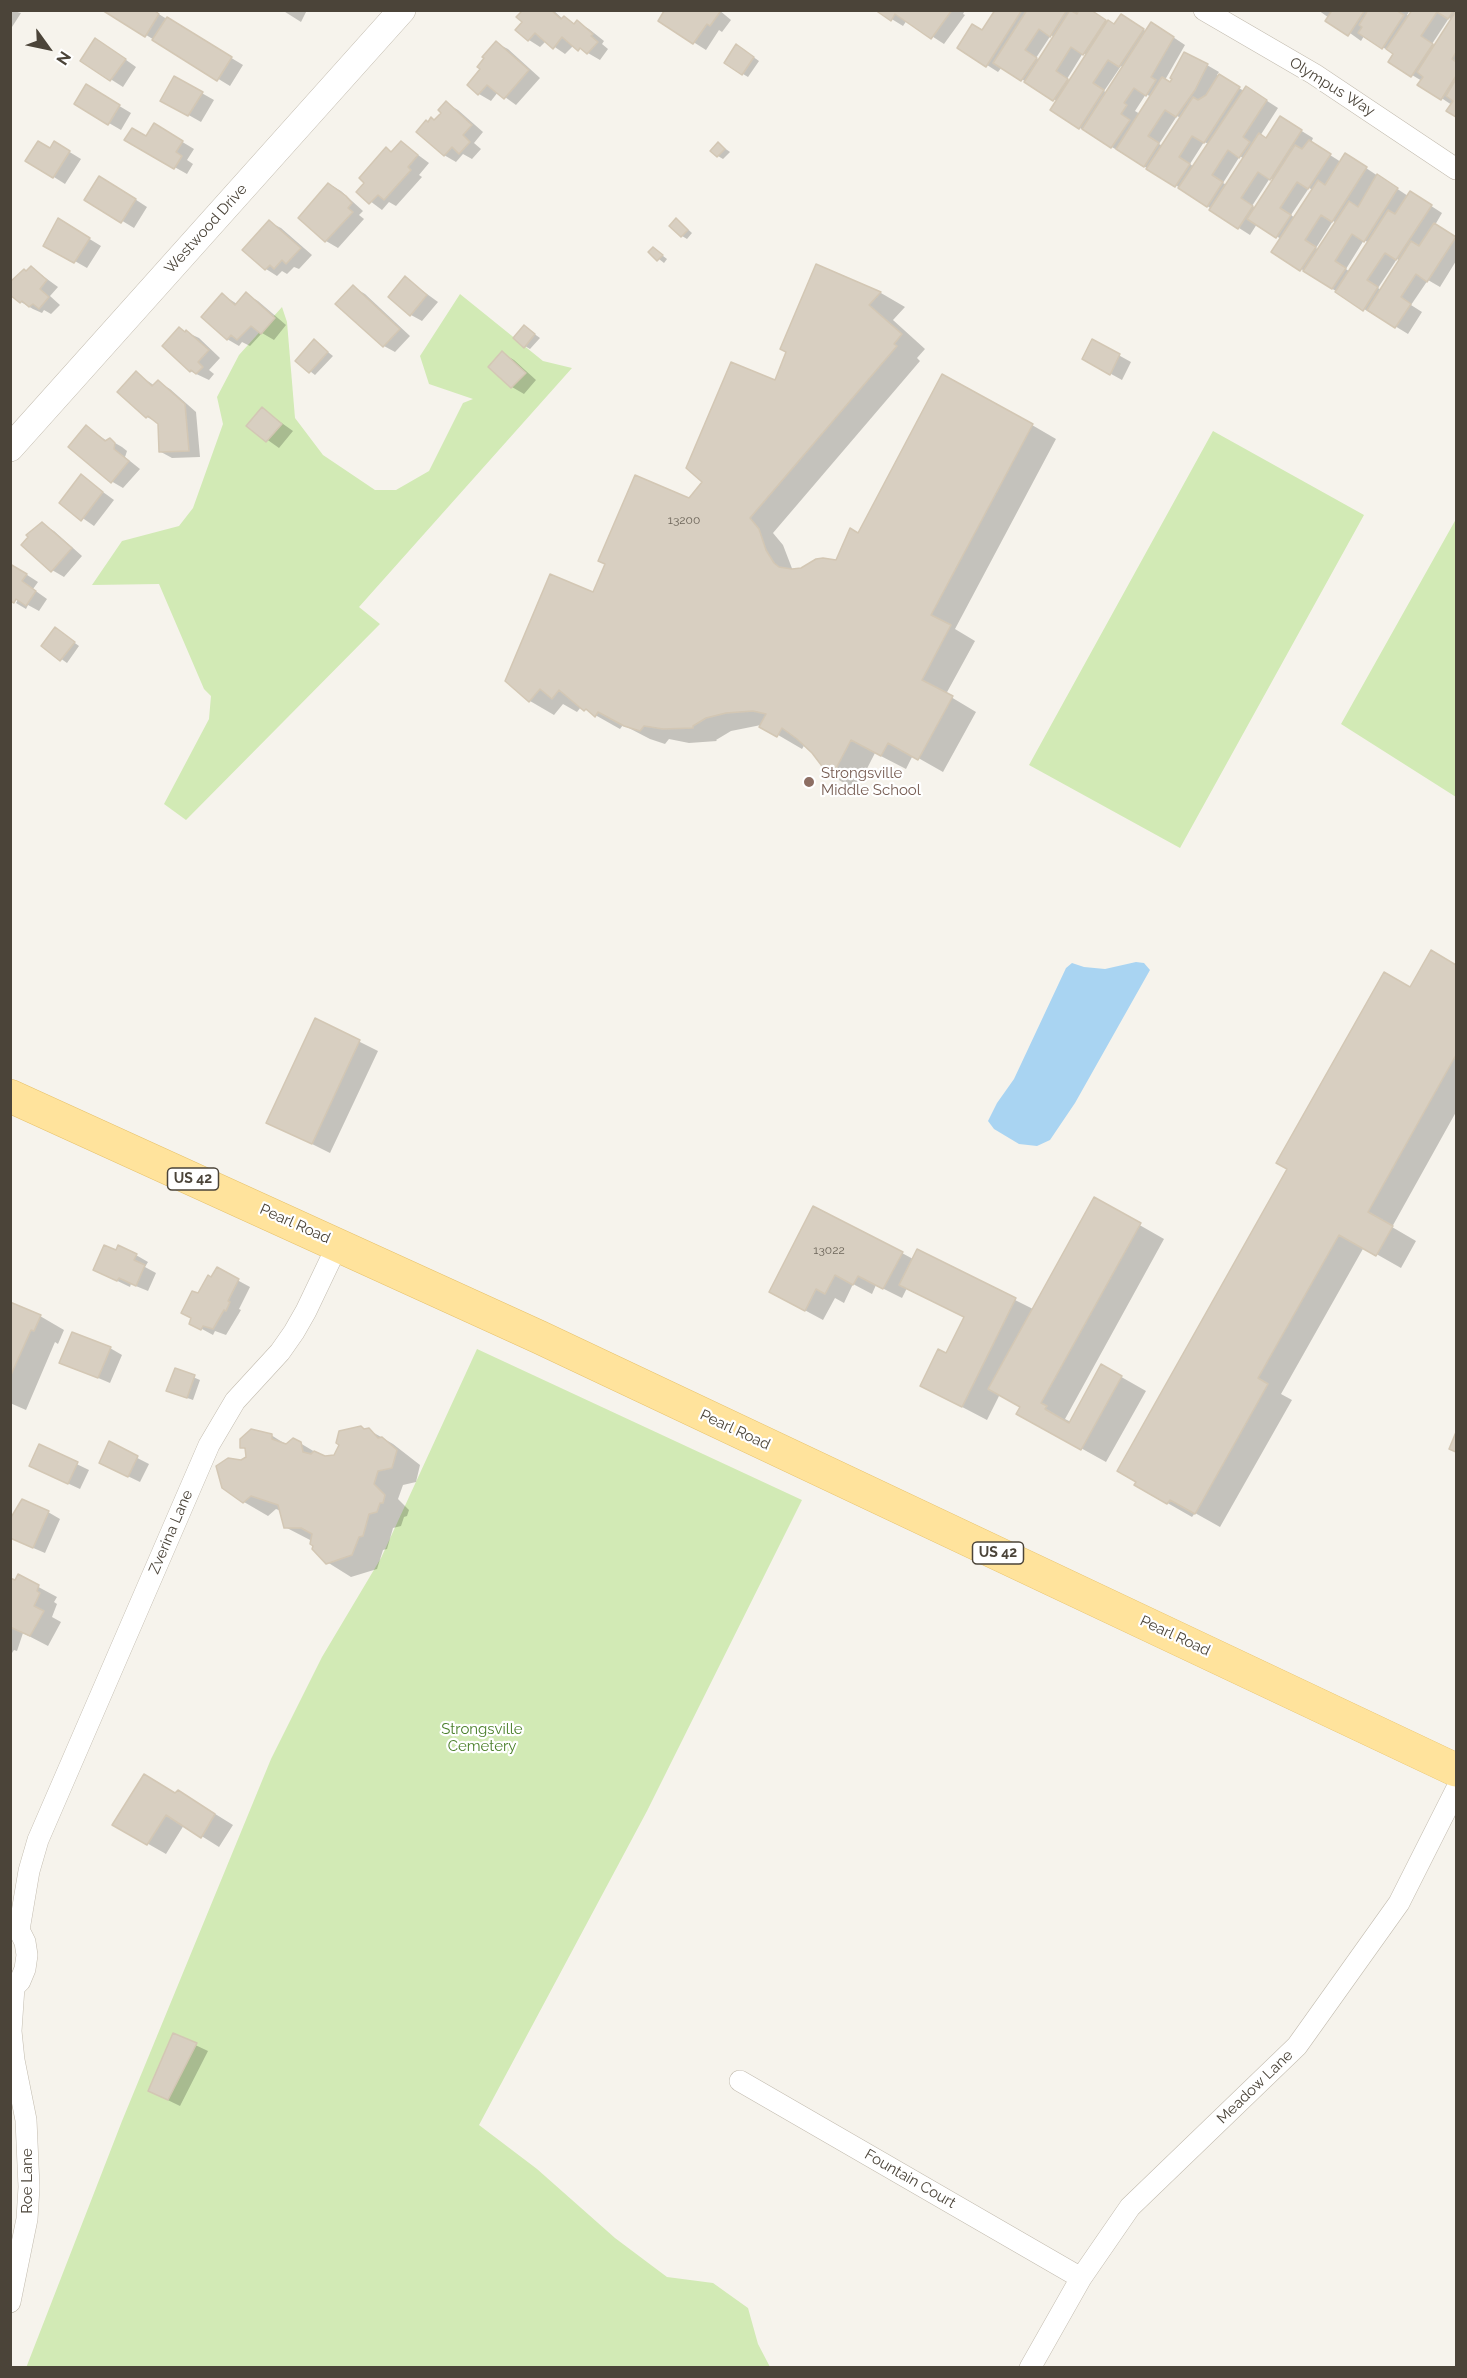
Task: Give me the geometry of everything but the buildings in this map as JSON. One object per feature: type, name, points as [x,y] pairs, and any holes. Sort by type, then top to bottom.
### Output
[{"type":"main road","name":"Pearl Road","points":[[10,1096],[338,1244],[1456,1770]]},
{"type":"street","name":"Westwood Drive","points":[[10,448],[402,10]]},
{"type":"street","name":"Olympus Way","points":[[1204,10],[1314,74],[1456,169]]},
{"type":"street","name":"Zverina Lane","points":[[15,1925],[38,1840],[209,1445],[235,1401],[280,1352],[294,1332],[338,1244]]},
{"type":"street","name":"Meadow Lane","points":[[1030,2367],[1081,2278],[1130,2207],[1297,2046],[1400,1903],[1456,1790]]},
{"type":"street","name":"Zverina Lane","points":[[10,1878],[20,1868],[38,1840]]},
{"type":"street","points":[[12,1989],[25,1969],[27,1955],[25,1942],[15,1925]]},
{"type":"street","name":"Roe Lane","points":[[10,2302],[27,2219],[29,2187],[26,2120],[12,2057],[12,1989]]},
{"type":"street","name":"Fountain Court","points":[[740,2080],[1081,2278]]},
{"type":"green space","points":[[460,294],[543,361],[572,368],[359,607],[380,624],[186,820],[164,804],[209,719],[211,696],[204,689],[159,584],[92,585],[122,541],[179,526],[193,508],[223,424],[217,397],[239,355],[282,307],[287,322],[295,418],[323,455],[375,490],[396,490],[429,471],[463,403],[473,399],[429,384],[420,356]]},
{"type":"green space","points":[[1213,431],[1364,515],[1180,848],[1029,765]]},
{"type":"green space","points":[[1456,519],[1456,797],[1341,724]]},
{"type":"green space","name":"Strongsville Cemetery","points":[[477,1349],[802,1500],[647,1811],[479,2125],[537,2169],[615,2238],[667,2277],[713,2283],[748,2308],[758,2344],[770,2367],[26,2368],[122,2121],[271,1759],[322,1657],[381,1558]]},
{"type":"water","points":[[1136,962],[1144,963],[1150,970],[1075,1103],[1050,1140],[1037,1146],[1019,1144],[994,1129],[988,1121],[997,1103],[1014,1079],[1066,968],[1072,963],[1105,969]]},
{"type":"place","name":"Strongsville Middle School","points":[[809,782]]}]
